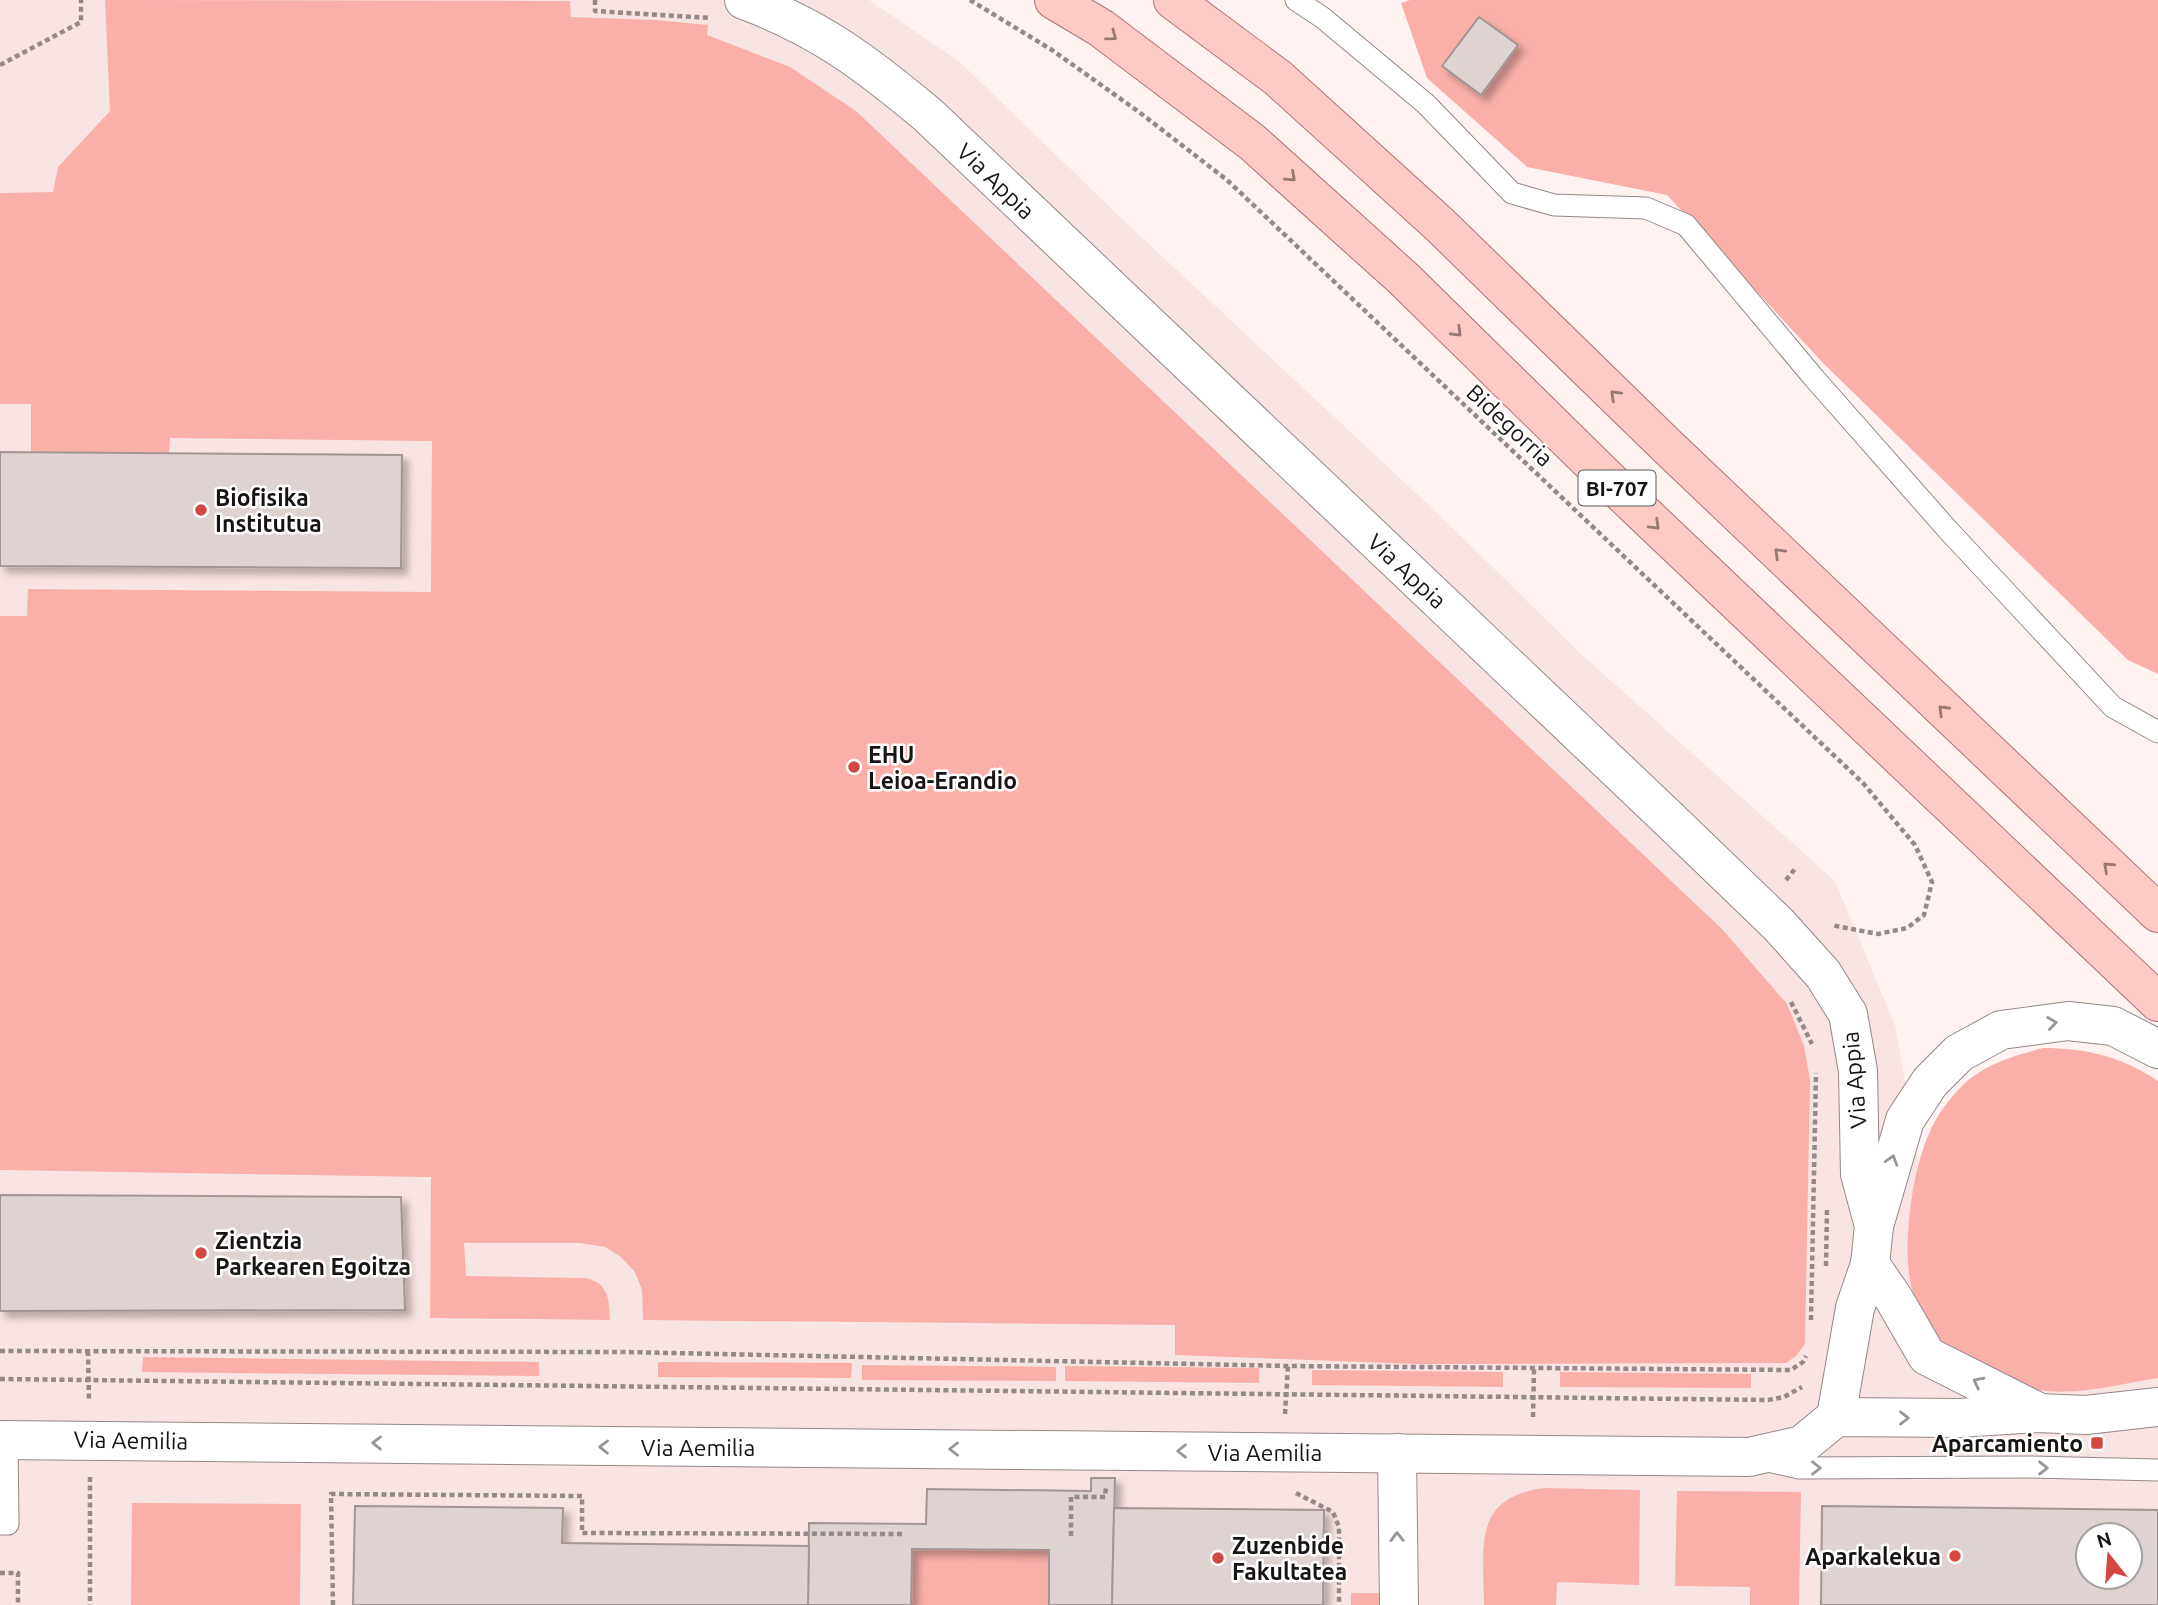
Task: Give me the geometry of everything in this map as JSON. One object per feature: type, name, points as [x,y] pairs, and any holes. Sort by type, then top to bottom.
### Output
[{"type":"main road","name":"BI-707","points":[[1054,0],[1101,28],[1252,142],[1394,270],[1624,495],[2158,1002]]},
{"type":"main road","name":"BI-707","points":[[1173,0],[1278,78],[1439,223],[1687,465],[2158,913]]},
{"type":"street","name":"Via Appia","points":[[733,11],[780,13],[871,67],[928,115],[1778,924],[1823,974],[1849,1014],[1858,1071],[1860,1174],[1874,1226],[1870,1264],[1854,1308],[1836,1417]]},
{"type":"street","points":[[1874,1226],[1905,1120],[1930,1082],[1959,1053],[2001,1030],[2068,1021],[2113,1027],[2158,1049]]},
{"type":"street","points":[[1870,1264],[1927,1356],[2038,1413]]},
{"type":"street","points":[[1836,1417],[1959,1418],[2038,1413],[2087,1415],[2158,1407]]},
{"type":"street","name":"Via Aemilia","points":[[4,1440],[1749,1457],[1802,1445],[1836,1417]]},
{"type":"street","points":[[1397,1453],[1399,1605]]},
{"type":"lane","points":[[1296,0],[1322,18],[1426,104],[1512,193],[1555,205],[1646,208],[1686,225],[1727,277],[1922,499],[2113,708],[2158,733]]},
{"type":"lane","points":[[0,1524],[8,1524],[4,1440]]},
{"type":"lane","points":[[1749,1457],[1799,1468],[2030,1467],[2158,1470]]},
{"type":"path","points":[[0,65],[81,22],[81,0]]},
{"type":"path","points":[[595,0],[594,11],[711,18],[733,11]]},
{"type":"path","name":"Bidegorria","points":[[970,0],[1063,58],[1227,180],[1863,783],[1915,845],[1932,882],[1924,915],[1907,928],[1878,934],[1829,925],[1821,919]]},
{"type":"path","points":[[1788,995],[1801,1019],[1814,1055]]},
{"type":"path","points":[[1811,1332],[1815,1064]]},
{"type":"path","points":[[1826,1268],[1828,1200]]},
{"type":"path","points":[[0,1351],[625,1352],[1288,1366],[1791,1370],[1802,1362],[1807,1354]]},
{"type":"path","points":[[88,1351],[89,1408]]},
{"type":"path","points":[[1285,1419],[1288,1366]]},
{"type":"path","points":[[1533,1422],[1534,1369]]},
{"type":"path","points":[[0,1380],[1768,1400],[1796,1392],[1810,1380]]},
{"type":"path","points":[[90,1476],[90,1605]]},
{"type":"path","points":[[1071,1536],[1071,1496],[1105,1497],[1105,1487]]},
{"type":"path","points":[[1292,1492],[1333,1512],[1339,1527],[1339,1605]]},
{"type":"path","points":[[333,1605],[331,1494],[582,1496],[582,1532],[903,1534]]},
{"type":"path","points":[[0,1573],[18,1573],[18,1605]]},
{"type":"shaded area","name":"EHU Leioa-Erandio","points":[[0,0],[869,0],[960,62],[1120,217],[1432,508],[1580,653],[1835,881],[1895,1025],[1919,1164],[1911,1213],[2027,1388],[2059,1391],[2096,1389],[2158,1378],[2158,1605],[0,1605]]},
{"type":"shaded area","name":"EHU Leioa-Erandio","points":[[105,0],[570,1],[571,17],[708,25],[707,35],[790,67],[856,111],[1722,929],[1787,1004],[1804,1046],[1810,1080],[1805,1344],[1796,1356],[1786,1363],[1417,1364],[1175,1355],[1175,1325],[643,1320],[642,1290],[635,1272],[621,1257],[605,1247],[580,1243],[464,1243],[466,1276],[593,1280],[606,1293],[610,1320],[430,1318],[431,1177],[0,1170],[0,616],[27,616],[28,589],[431,592],[432,441],[170,438],[169,453],[31,452],[31,404],[0,404],[0,193],[53,192],[58,167],[110,111]]},
{"type":"shaded area","points":[[1410,0],[2158,0],[2158,674],[2128,660],[1825,365],[1667,195],[1527,167],[1427,78],[1401,3]]},
{"type":"shaded area","points":[[2043,1048],[2089,1052],[2117,1060],[2158,1081],[2158,1378],[2059,1392],[2015,1385],[1977,1369],[1944,1346],[1927,1324],[1915,1298],[1909,1274],[1909,1222],[1918,1165],[1932,1127],[1948,1102],[1971,1078],[2000,1062]]},
{"type":"shaded area","points":[[143,1357],[539,1362],[539,1376],[142,1372]]},
{"type":"shaded area","points":[[658,1362],[852,1363],[851,1378],[658,1377]]},
{"type":"shaded area","points":[[862,1365],[1056,1367],[1056,1381],[862,1380]]},
{"type":"shaded area","points":[[1065,1366],[1259,1368],[1259,1383],[1065,1381]]},
{"type":"shaded area","points":[[1312,1370],[1503,1372],[1503,1387],[1312,1385]]},
{"type":"shaded area","points":[[1560,1372],[1751,1374],[1751,1388],[1560,1387]]},
{"type":"shaded area","points":[[1544,1488],[1640,1490],[1639,1585],[1557,1582],[1556,1605],[1484,1605],[1484,1545],[1493,1514],[1504,1502],[1520,1494]]},
{"type":"shaded area","points":[[1677,1491],[1801,1492],[1799,1605],[1750,1605],[1750,1587],[1675,1586]]},
{"type":"shaded area","points":[[132,1503],[301,1504],[300,1605],[131,1605]]},
{"type":"shaded area","points":[[912,1549],[1049,1550],[1049,1605],[911,1605]]},
{"type":"shaded area","points":[[1351,1593],[1383,1593],[1383,1605],[1351,1605]]},
{"type":"building","points":[[1479,17],[1518,45],[1481,95],[1442,66]]},
{"type":"building","name":"Biofisika Institutua","points":[[0,452],[402,455],[401,568],[0,566]]},
{"type":"building","name":"Zientzia Parkearen Egoitza","points":[[0,1195],[401,1197],[405,1310],[0,1311]]},
{"type":"building","points":[[1091,1478],[1115,1478],[1112,1605],[1049,1605],[1049,1550],[912,1549],[911,1605],[808,1605],[809,1523],[926,1524],[927,1489],[1091,1491]]},
{"type":"building","points":[[355,1506],[563,1508],[562,1543],[809,1546],[808,1605],[353,1605]]},
{"type":"building","name":"Aparkalekua","points":[[1822,1506],[2158,1510],[2158,1605],[1821,1605]]},
{"type":"building","name":"Zuzenbide Fakultatea","points":[[1114,1508],[1324,1510],[1323,1605],[1112,1605]]},
{"type":"place","name":"Biofisika Institutua","points":[[201,510]]},
{"type":"place","name":"EHU Leioa-Erandio","points":[[854,767]]},
{"type":"place","name":"Zientzia Parkearen Egoitza","points":[[201,1253]]},
{"type":"place","name":"Aparcamiento","points":[[2097,1443]]},
{"type":"place","name":"Aparkalekua","points":[[1955,1556]]},
{"type":"place","name":"Zuzenbide Fakultatea","points":[[1218,1558]]}]
